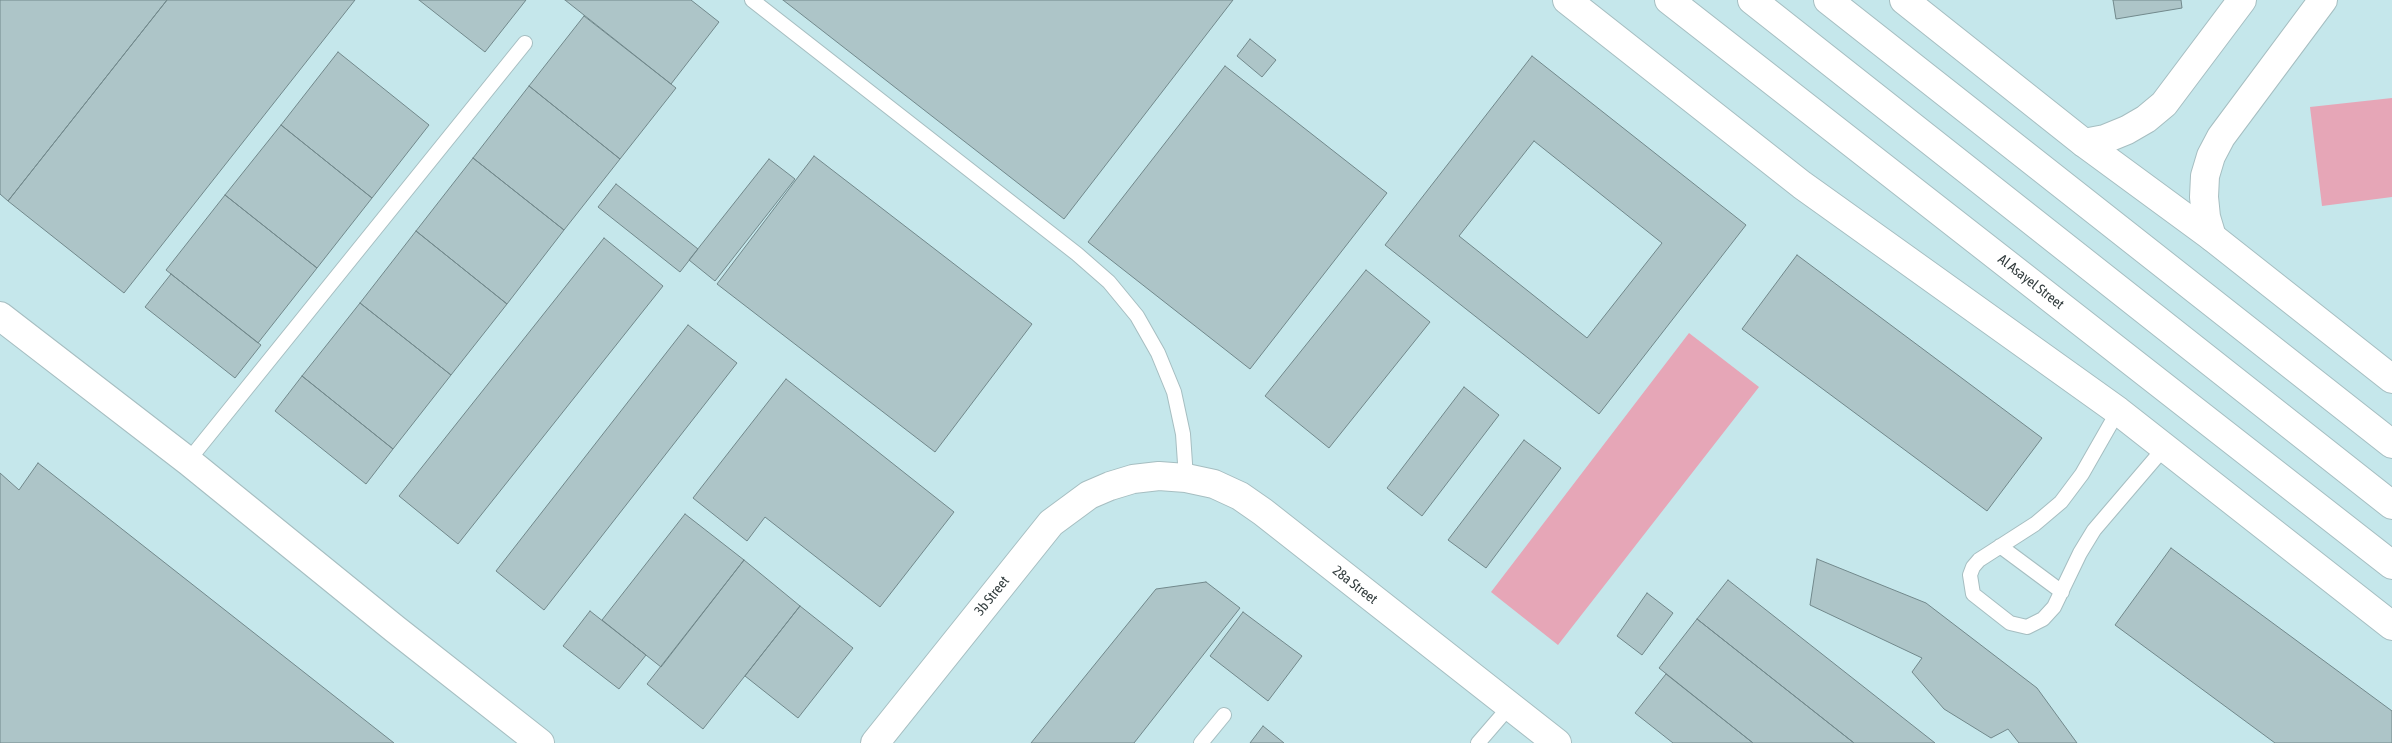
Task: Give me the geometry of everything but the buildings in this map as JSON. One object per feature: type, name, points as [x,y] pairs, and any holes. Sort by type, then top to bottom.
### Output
[{"type":"street","points":[[1567,0],[1802,185],[2118,411],[2392,626]]},
{"type":"street","name":"Al Asayel Street","points":[[1669,0],[2392,565]]},
{"type":"street","points":[[1752,0],[2392,505]]},
{"type":"street","points":[[1828,0],[2392,444]]},
{"type":"street","points":[[1904,0],[2084,143],[2212,237],[2392,379]]},
{"type":"street","points":[[2084,143],[2106,138],[2127,130],[2146,119],[2164,104],[2242,0]]},
{"type":"street","points":[[2212,237],[2206,217],[2204,197],[2206,176],[2211,156],[2220,137],[2323,0]]},
{"type":"street","points":[[0,316],[188,461],[394,629],[540,743]]},
{"type":"street","name":"28a Street","points":[[1133,479],[1159,476],[1186,478],[1214,484],[1240,496],[1263,512],[1557,743]]},
{"type":"street","name":"3b Street","points":[[879,742],[1051,523],[1089,495],[1133,479]]},
{"type":"lane","points":[[752,0],[1077,254],[1109,282],[1137,316],[1158,353],[1174,392],[1183,434],[1186,478]]},
{"type":"lane","points":[[188,461],[525,43]]},
{"type":"lane","points":[[2118,411],[2082,474],[2061,502],[2035,524],[1979,560],[1973,567],[1970,576],[1973,594],[2010,623],[2027,628],[2036,625],[2054,606],[2080,553],[2094,530],[2165,447]]},
{"type":"lane","points":[[2000,546],[2062,592]]},
{"type":"lane","points":[[1478,743],[1510,706]]},
{"type":"lane","points":[[1201,743],[1224,714]]},
{"type":"shaded area","points":[[0,0],[2392,0],[2392,743],[0,743]]},
{"type":"shaded area","points":[[2392,98],[2392,197],[2322,206],[2310,107]]},
{"type":"shaded area","points":[[1689,333],[1759,387],[1558,645],[1491,592]]}]
